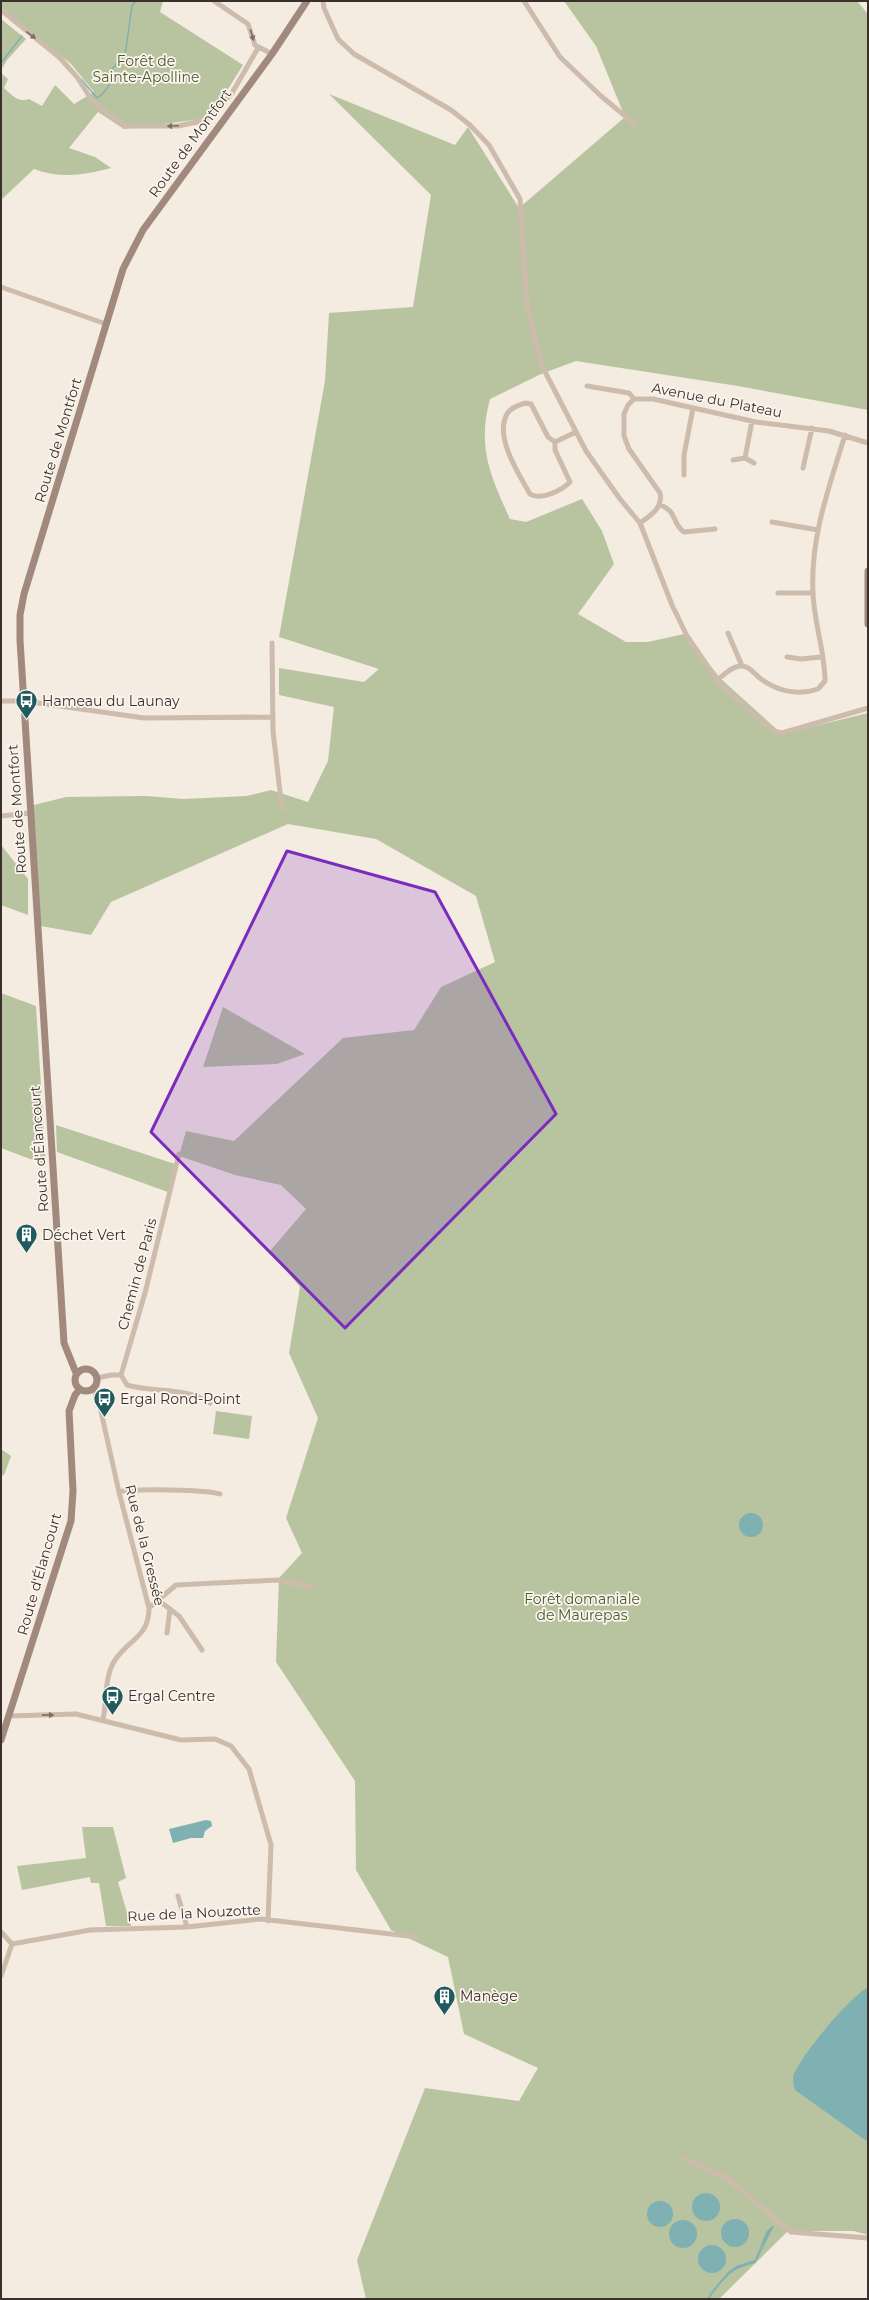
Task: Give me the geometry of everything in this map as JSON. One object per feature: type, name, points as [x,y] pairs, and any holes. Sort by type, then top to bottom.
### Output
[{"type":"street","points":[[214,1],[248,24],[258,48],[272,54]]},
{"type":"street","name":"Route de Montfort","points":[[39,944],[20,640],[20,615],[24,594],[123,270],[143,230],[272,54],[307,1]]},
{"type":"street","points":[[323,1],[324,8],[338,39],[354,54],[451,110],[470,125],[489,145],[520,199],[527,306],[542,366],[591,458],[620,499],[640,523],[672,606],[686,636],[717,680],[773,731],[782,733],[868,708]]},
{"type":"street","points":[[524,1],[560,57],[601,96],[636,125]]},
{"type":"street","points":[[1,10],[59,57],[77,77],[86,93],[100,109],[125,126],[148,127],[191,124],[202,121],[218,110],[232,93],[258,48]]},
{"type":"street","points":[[1,287],[106,324]]},
{"type":"street","points":[[587,386],[629,393],[634,399]]},
{"type":"street","name":"Avenue du Plateau","points":[[660,505],[660,493],[629,449],[624,436],[624,414],[628,405],[634,399],[654,399],[752,421],[812,428],[845,435],[868,443]]},
{"type":"street","points":[[525,403],[531,404],[548,437],[555,442],[555,450],[570,482],[558,490],[539,497],[534,496],[527,488],[505,444],[504,425],[507,414],[512,408],[525,403]]},
{"type":"street","points":[[684,474],[684,455],[694,408]]},
{"type":"street","points":[[745,458],[752,421]]},
{"type":"street","points":[[803,468],[812,428]]},
{"type":"street","points":[[555,442],[576,432]]},
{"type":"street","points":[[717,680],[733,668],[742,666],[750,669],[761,679],[777,689],[793,692],[818,689],[825,681],[814,621],[812,593],[813,558],[818,530],[845,435]]},
{"type":"street","points":[[733,460],[745,458],[754,463]]},
{"type":"street","points":[[640,523],[658,509],[660,505],[668,508],[673,513],[677,528],[684,532],[715,529]]},
{"type":"street","points":[[772,522],[818,530]]},
{"type":"street","points":[[868,571],[868,624]]},
{"type":"street","points":[[778,593],[812,593]]},
{"type":"street","points":[[728,632],[742,666]]},
{"type":"street","points":[[272,643],[272,717],[282,809]]},
{"type":"street","points":[[787,657],[801,659],[821,657]]},
{"type":"street","points":[[1,701],[24,701],[144,718],[272,717]]},
{"type":"street","points":[[1,816],[30,813]]},
{"type":"street","name":"Route d'Élancourt","points":[[39,944],[64,1343],[76,1373]]},
{"type":"street","name":"Chemin de Paris","points":[[121,1375],[145,1294],[179,1154]]},
{"type":"street","points":[[87,1368],[93,1371],[97,1378],[93,1389],[87,1391],[80,1389],[75,1383],[76,1373],[87,1368]]},
{"type":"street","points":[[97,1378],[111,1375],[121,1375],[127,1385],[144,1390],[174,1391],[201,1396],[210,1402]]},
{"type":"street","name":"Route d'Élancourt","points":[[1,1740],[71,1521],[73,1490],[68,1411],[75,1395],[80,1389]]},
{"type":"street","name":"Rue de la Gressée","points":[[93,1389],[98,1398],[119,1492],[149,1608],[149,1617],[143,1632],[115,1660],[107,1680],[103,1720]]},
{"type":"street","points":[[119,1492],[130,1489],[188,1492],[212,1491],[220,1494]]},
{"type":"street","points":[[149,1608],[176,1585],[277,1580],[312,1586]]},
{"type":"street","points":[[158,1600],[179,1616],[202,1650]]},
{"type":"street","points":[[167,1633],[170,1609]]},
{"type":"street","points":[[9,1716],[76,1714],[181,1740],[215,1739],[232,1746],[249,1769],[271,1845],[268,1920]]},
{"type":"street","points":[[178,1896],[187,1927]]},
{"type":"street","name":"Rue de la Nouzotte","points":[[12,1944],[90,1930],[187,1927],[260,1919],[417,1937]]},
{"type":"street","points":[[1,1932],[12,1944],[1,1976]]},
{"type":"street","points":[[685,2159],[727,2178],[791,2232],[868,2238]]},
{"type":"highlighted area","points":[[287,851],[435,892],[556,1114],[345,1328],[151,1132]]},
{"type":"green space","name":"Forêt de Sainte-Apolline","points":[[1,1],[163,1],[160,12],[243,65],[210,118],[124,129],[98,112],[69,148],[95,157],[111,168],[92,173],[72,175],[53,174],[34,169],[1,200],[1,73],[8,79],[4,88],[13,96],[22,100],[29,99],[42,106],[55,85],[74,104],[94,92],[71,64],[1,8]]},
{"type":"green space","name":"Forêt domaniale de Maurepas","points":[[564,1],[857,1],[868,14],[868,410],[738,386],[576,361],[541,374],[490,399],[486,416],[485,446],[491,474],[510,519],[526,522],[582,499],[602,531],[614,564],[578,614],[626,642],[648,642],[684,634],[721,679],[782,734],[868,713],[868,2235],[854,2231],[788,2231],[719,2299],[366,2299],[357,2260],[425,2088],[519,2101],[538,2068],[464,2034],[448,1957],[391,1930],[356,1870],[355,1781],[276,1662],[279,1578],[302,1553],[286,1518],[318,1418],[289,1353],[300,1287],[270,1251],[306,1209],[281,1185],[235,1175],[179,1156],[186,1131],[234,1141],[343,1038],[414,1030],[441,987],[495,962],[476,896],[376,839],[288,824],[111,902],[91,935],[41,926],[30,806],[66,797],[146,796],[183,799],[247,796],[271,790],[308,802],[328,761],[334,707],[279,695],[279,668],[364,682],[379,669],[279,637],[325,381],[329,313],[413,307],[431,195],[329,94],[455,145],[468,127],[519,208],[625,117],[596,46]]},
{"type":"green space","points":[[1,19],[26,39],[7,60],[1,70]]},
{"type":"green space","points":[[1,845],[28,879],[28,915],[1,905]]},
{"type":"green space","points":[[1,993],[36,1006],[46,1165],[1,1148]]},
{"type":"green space","points":[[223,1007],[305,1054],[277,1064],[203,1067]]},
{"type":"green space","points":[[56,1125],[175,1164],[168,1192],[57,1152]]},
{"type":"green space","points":[[216,1411],[252,1416],[249,1439],[213,1434]]},
{"type":"green space","points":[[1,1449],[11,1456],[4,1475],[1,1476]]},
{"type":"green space","points":[[82,1827],[113,1827],[126,1878],[118,1882],[131,1926],[106,1926],[99,1883],[91,1883],[90,1877],[22,1890],[17,1866],[86,1858]]},
{"type":"water","points":[[751,1513],[760,1516],[763,1525],[760,1534],[751,1537],[742,1534],[739,1525],[742,1516]]},
{"type":"water","points":[[206,1820],[211,1821],[212,1826],[205,1831],[203,1838],[191,1838],[173,1843],[169,1829]]},
{"type":"water","points":[[868,1987],[868,2142],[795,2090],[793,2077],[797,2068],[814,2043],[849,2003]]},
{"type":"water","points":[[706,2193],[716,2197],[720,2207],[716,2217],[706,2221],[696,2217],[692,2207],[696,2197]]},
{"type":"water","points":[[660,2201],[669,2205],[673,2214],[669,2223],[660,2227],[651,2223],[647,2214],[651,2205]]},
{"type":"water","points":[[735,2219],[745,2223],[749,2233],[745,2243],[735,2247],[725,2243],[721,2233],[725,2223]]},
{"type":"water","points":[[683,2220],[693,2224],[697,2234],[693,2244],[683,2248],[673,2244],[669,2234],[673,2224]]},
{"type":"water","points":[[772,2226],[774,2227],[761,2247],[755,2263],[733,2270],[705,2299],[728,2272],[736,2266],[755,2260],[766,2232]]},
{"type":"water","points":[[712,2245],[722,2249],[726,2259],[722,2269],[712,2273],[702,2269],[698,2259],[702,2249]]},
{"type":"waterway","points":[[81,79],[97,98],[104,92],[110,82],[112,69],[125,55],[132,6],[136,1]]},
{"type":"waterway","points":[[1,63],[22,36]]},
{"type":"waterway","points":[[755,2262],[771,2230]]},
{"type":"waterway","points":[[708,2299],[728,2274],[745,2265]]},
{"type":"place","name":"Hameau du Launay","points":[[27,720]]},
{"type":"place","name":"Déchet Vert","points":[[27,1254]]},
{"type":"place","name":"Ergal Rond-Point","points":[[105,1418]]},
{"type":"place","name":"Ergal Centre","points":[[113,1716]]},
{"type":"place","name":"Manège","points":[[444,2016]]}]
